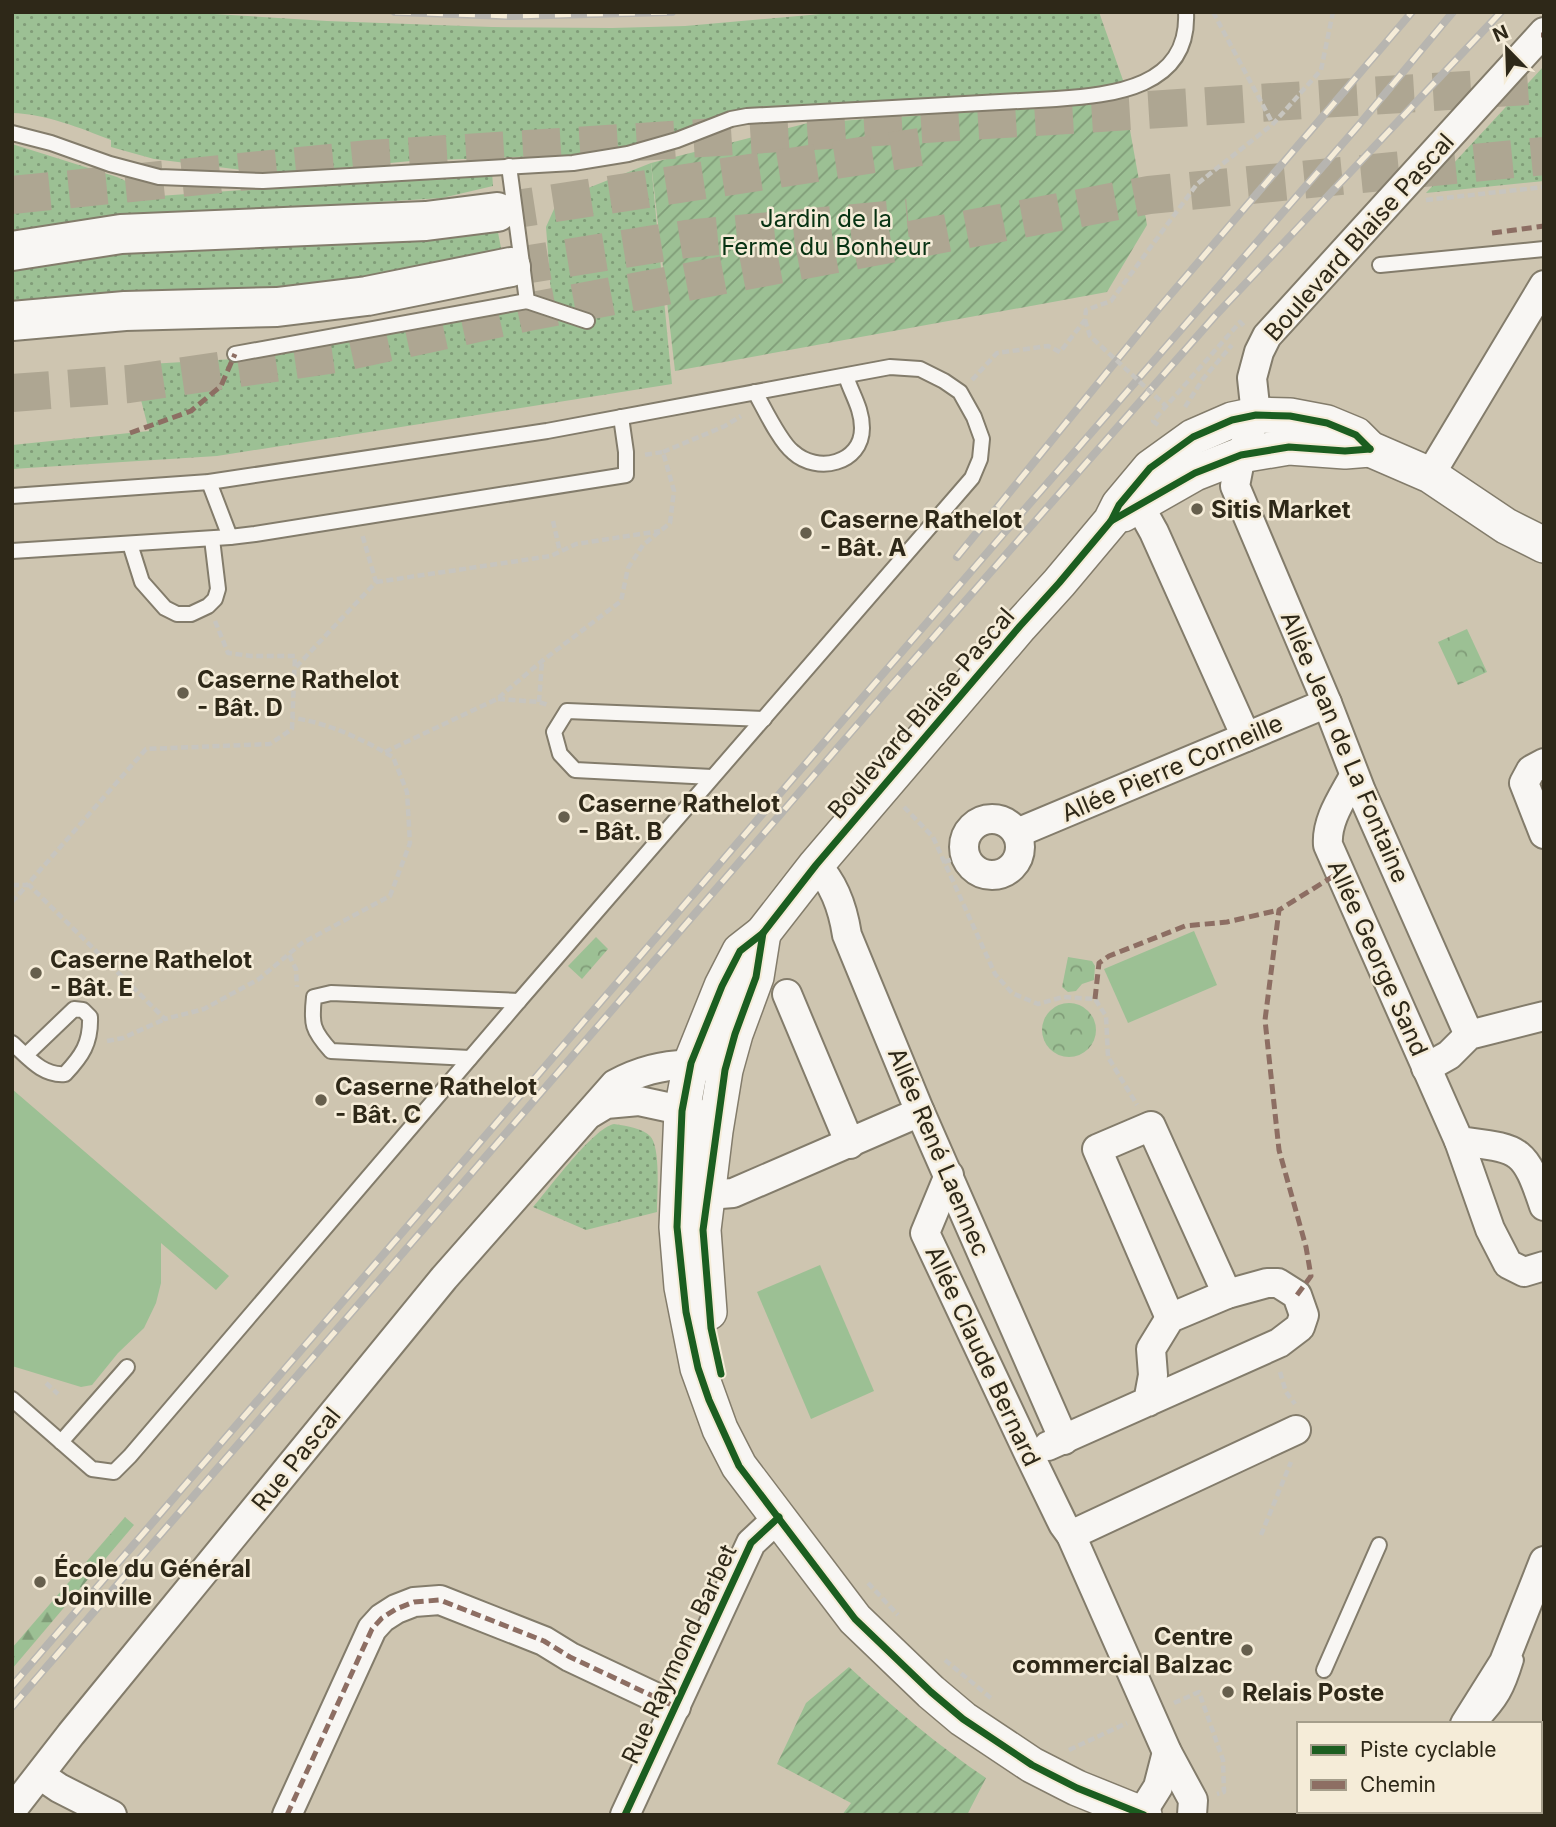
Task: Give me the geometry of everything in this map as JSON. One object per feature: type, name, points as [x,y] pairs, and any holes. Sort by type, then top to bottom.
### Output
[{"type":"highway","points":[[12,251],[121,234],[426,221],[497,212]]},
{"type":"highway","points":[[12,321],[125,310],[277,307],[368,296],[511,267]]},
{"type":"street","name":"Boulevard Blaise Pascal","points":[[693,1193],[682,1111],[691,1063],[722,986],[740,951],[763,933],[816,864],[1123,510],[1150,468],[1193,437],[1232,419],[1256,415],[1252,378],[1259,352],[1267,336],[1544,32]]},
{"type":"street","points":[[1430,475],[1544,285]]},
{"type":"street","points":[[1256,415],[1290,416],[1327,423],[1356,435],[1370,449],[1430,475],[1506,526],[1544,545]]},
{"type":"street","name":"Allée Jean de La Fontaine","points":[[1256,415],[1241,455],[1235,486],[1327,704],[1354,776],[1469,1035]]},
{"type":"street","name":"Boulevard Blaise Pascal","points":[[1123,510],[1195,473],[1241,455],[1289,447],[1345,451],[1370,449]]},
{"type":"street","points":[[1123,510],[1154,532],[1246,737]]},
{"type":"street","name":"Allée Pierre Corneille","points":[[1017,833],[1327,704]]},
{"type":"street","points":[[1544,763],[1531,770],[1524,783],[1544,834]]},
{"type":"street","name":"Allée George Sand","points":[[1354,776],[1327,833],[1328,845],[1459,1141],[1490,1228],[1508,1264],[1524,1272],[1544,1266]]},
{"type":"street","points":[[995,818],[1004,821],[1017,833],[1021,852],[1017,861],[1003,873],[994,875],[976,870],[955,858],[977,822],[995,818]]},
{"type":"street","name":"Allée René Laennec","points":[[816,864],[825,874],[836,895],[844,916],[847,935],[920,1112],[1064,1440]]},
{"type":"street","name":"Boulevard Blaise Pascal","points":[[693,1193],[718,1118],[725,1070],[735,1034],[756,977],[763,933]]},
{"type":"street","points":[[787,994],[850,1144]]},
{"type":"street","points":[[1426,1068],[1449,1055],[1469,1035],[1538,1018],[1544,994]]},
{"type":"street","name":"Rue Pascal","points":[[12,1810],[444,1278],[615,1084],[636,1073],[665,1066],[691,1063],[725,1070]]},
{"type":"street","name":"Rue Pascal","points":[[588,1114],[606,1104],[639,1101],[718,1118]]},
{"type":"street","points":[[920,1112],[733,1193],[693,1193],[677,1227],[682,1287],[698,1368],[720,1429],[738,1466],[855,1619],[889,1654],[963,1719],[1032,1765],[1077,1788],[1143,1814],[1158,1787],[1167,1752]]},
{"type":"street","points":[[1170,1318],[1097,1149],[1150,1126],[1227,1294]]},
{"type":"street","points":[[1459,1141],[1503,1147],[1518,1154],[1532,1170],[1544,1206]]},
{"type":"street","name":"Allée Claude Bernard","points":[[949,1175],[925,1233],[1029,1454],[1071,1535],[1167,1752],[1193,1800],[1192,1815]]},
{"type":"street","points":[[1029,1454],[1064,1440],[1279,1343],[1300,1327],[1304,1315],[1297,1295],[1278,1283],[1267,1283],[1227,1294],[1170,1318],[1152,1349],[1153,1375],[1148,1402]]},
{"type":"street","points":[[1071,1535],[1301,1428]]},
{"type":"street","name":"Rue Raymond Barbet","points":[[625,1815],[770,1505]]},
{"type":"street","points":[[1466,1722],[1504,1662],[1544,1562]]},
{"type":"street","points":[[287,1815],[372,1629],[382,1618],[414,1602],[440,1600],[544,1641],[570,1657],[676,1707]]},
{"type":"street","points":[[40,1775],[112,1815]]},
{"type":"lane","points":[[12,133],[159,177],[263,181],[573,163],[628,154],[747,117],[1103,96],[1141,85],[1164,68],[1180,50],[1186,12]]},
{"type":"lane","points":[[509,166],[527,301]]},
{"type":"lane","points":[[1380,265],[1544,249]]},
{"type":"lane","points":[[235,354],[527,301],[587,321]]},
{"type":"lane","points":[[12,496],[209,482],[547,431],[890,367],[920,369],[944,380],[960,392],[982,439],[972,478],[114,1472],[92,1469],[12,1399]]},
{"type":"lane","points":[[755,393],[785,446],[814,464],[834,463],[852,453],[860,439],[861,416],[846,376]]},
{"type":"lane","points":[[12,551],[230,537],[626,475],[621,417]]},
{"type":"lane","points":[[209,482],[230,537]]},
{"type":"lane","points":[[130,544],[142,582],[165,608],[177,614],[191,614],[208,606],[215,599],[218,589],[212,539]]},
{"type":"lane","points":[[712,777],[575,770],[560,754],[554,732],[567,711],[764,719]]},
{"type":"lane","points":[[470,1058],[331,1051],[320,1039],[312,1021],[314,997],[331,993],[519,1001]]},
{"type":"lane","points":[[12,1043],[26,1055],[46,1072],[65,1074],[87,1045],[90,1017],[83,1010],[74,1009],[26,1055]]},
{"type":"lane","points":[[61,1442],[127,1367]]},
{"type":"lane","points":[[1324,1670],[1379,1545]]},
{"type":"lane","points":[[1481,1722],[1500,1702],[1510,1681],[1544,1584]]},
{"type":"path","points":[[1213,12],[1273,124]]},
{"type":"path","points":[[1166,406],[1090,336],[1085,320],[1086,310],[1111,301],[1197,184],[1273,124],[1321,70],[1333,12]]},
{"type":"path","points":[[1385,204],[1544,187]]},
{"type":"path","points":[[960,392],[997,353],[1048,346],[1060,352],[1085,320]]},
{"type":"path","points":[[1164,420],[1159,426],[1153,421],[1240,322],[1246,328]]},
{"type":"path","points":[[1179,417],[1203,379],[1237,339]]},
{"type":"path","points":[[626,458],[663,452],[725,426],[745,413],[755,393]]},
{"type":"path","points":[[384,752],[497,699],[621,601],[628,568],[643,545],[670,523],[674,491],[663,452]]},
{"type":"path","points":[[357,518],[376,582]]},
{"type":"path","points":[[553,521],[560,552]]},
{"type":"path","points":[[295,668],[376,582],[551,556],[576,544],[661,531]]},
{"type":"path","points":[[12,902],[146,749],[270,744],[292,729],[295,656],[229,653],[208,606]]},
{"type":"path","points":[[539,702],[542,661]]},
{"type":"path","points":[[497,699],[539,702],[567,711]]},
{"type":"path","points":[[87,1045],[123,1038],[165,1019],[204,1009],[259,979],[302,943],[390,897],[410,843],[407,792],[393,757],[344,732],[312,721],[293,718]]},
{"type":"path","points":[[901,804],[955,858],[995,974],[1012,993],[1038,1004],[1063,997],[1095,999],[1107,1016],[1108,1057],[1150,1126]]},
{"type":"path","points":[[12,885],[28,884],[165,1019]]},
{"type":"path","points":[[289,955],[296,969],[297,987],[314,997]]},
{"type":"path","points":[[1261,1535],[1301,1428],[1301,1412],[1286,1392],[1280,1377],[1279,1343]]},
{"type":"path","points":[[46,1384],[58,1394]]},
{"type":"path","points":[[861,1575],[905,1623]]},
{"type":"path","points":[[944,1659],[995,1702]]},
{"type":"path","points":[[1060,1744],[1071,1751],[1091,1738],[1199,1692]]},
{"type":"green space","points":[[12,12],[181,12],[327,21],[612,28],[685,26],[843,12],[1099,12],[1124,83],[1105,88],[1068,91],[774,106],[724,113],[631,148],[592,154],[411,161],[275,174],[154,159],[111,147],[111,140],[63,122],[12,113]]},
{"type":"green space","points":[[1544,66],[1544,181],[1426,193]]},
{"type":"green space","name":"Jardin de la Ferme du Bonheur","points":[[1125,102],[1147,225],[1107,292],[675,371],[651,163],[808,123]]},
{"type":"green space","points":[[12,144],[117,177],[159,196],[492,172],[493,186],[442,198],[93,220],[12,233]]},
{"type":"green space","points":[[651,163],[672,384],[217,456],[12,469],[12,445],[149,431],[132,365],[268,357],[532,304],[551,293],[546,227],[558,200]]},
{"type":"green space","points":[[496,222],[501,248],[385,276],[278,288],[12,306],[12,267],[50,259]]},
{"type":"green space","points":[[1467,629],[1487,672],[1458,685],[1438,642]]},
{"type":"green space","points":[[1194,931],[1217,985],[1128,1023],[1104,969]]},
{"type":"green space","points":[[596,937],[608,949],[582,979],[568,966]]},
{"type":"green space","points":[[1068,957],[1092,961],[1095,966],[1094,980],[1082,984],[1076,991],[1068,992],[1062,987]]},
{"type":"green space","points":[[1069,1003],[1088,1011],[1096,1030],[1088,1049],[1069,1057],[1050,1049],[1042,1030],[1050,1011]]},
{"type":"green space","points":[[12,1089],[229,1276],[216,1290],[161,1243],[161,1283],[156,1303],[144,1328],[118,1353],[92,1385],[81,1387],[12,1366]]},
{"type":"green space","points":[[614,1124],[643,1131],[653,1142],[657,1161],[657,1212],[586,1230],[533,1207],[583,1147],[605,1128]]},
{"type":"green space","points":[[820,1265],[874,1391],[811,1419],[757,1292]]},
{"type":"green space","points":[[125,1517],[134,1525],[12,1669],[12,1648]]},
{"type":"green space","points":[[849,1667],[916,1725],[986,1778],[967,1815],[842,1815],[851,1803],[777,1764],[806,1703]]},
{"type":"tunnel","points":[[12,195],[369,159],[1544,85]]},
{"type":"tunnel","points":[[497,212],[920,147]]},
{"type":"tunnel","points":[[12,393],[129,384],[335,354],[533,311],[1149,195],[1544,156]]},
{"type":"tunnel","points":[[511,267],[686,239],[908,218]]},
{"type":"railway","points":[[395,12],[510,16],[672,12]]},
{"type":"railway","points":[[957,557],[1160,307],[1412,12]]},
{"type":"railway","points":[[12,1686],[1358,126],[1453,12]]},
{"type":"railway","points":[[12,1707],[890,687],[1215,316],[1501,12]]},
{"type":"marked path","points":[[1492,233],[1544,226]]},
{"type":"marked path","points":[[130,433],[191,411],[221,386],[235,354]]},
{"type":"marked path","points":[[1297,1295],[1311,1276],[1306,1247],[1279,1150],[1265,1020],[1279,910],[1340,872]]},
{"type":"marked path","points":[[1095,999],[1099,963],[1109,956],[1185,926],[1227,922],[1279,910]]},
{"type":"marked path","points":[[287,1815],[372,1629],[382,1618],[414,1602],[440,1600],[544,1641],[570,1657],[676,1707]]},
{"type":"cycle path","points":[[1144,1815],[1077,1788],[1032,1765],[963,1719],[931,1692],[855,1619],[739,1466],[709,1400],[698,1368],[686,1312],[677,1227],[682,1111],[691,1063],[722,986],[740,951],[763,933],[816,865],[1111,521],[1119,505],[1150,468],[1193,437],[1232,420],[1256,415],[1290,416],[1327,423],[1356,435],[1370,449]]},
{"type":"cycle path","points":[[1111,521],[1195,473],[1241,455],[1289,447],[1345,451],[1370,449]]},
{"type":"cycle path","points":[[721,1374],[711,1328],[703,1230],[725,1070],[756,977],[763,933]]},
{"type":"cycle path","points":[[625,1815],[751,1543],[779,1517]]},
{"type":"place","name":"Sitis Market","points":[[1197,509]]},
{"type":"place","name":"Caserne Rathelot - Bât. A","points":[[806,533]]},
{"type":"place","name":"Caserne Rathelot - Bât. D","points":[[183,693]]},
{"type":"place","name":"Caserne Rathelot - Bât. B","points":[[564,817]]},
{"type":"place","name":"Caserne Rathelot - Bât. E","points":[[36,973]]},
{"type":"place","name":"Caserne Rathelot - Bât. C","points":[[321,1100]]},
{"type":"place","name":"École du Général Joinville","points":[[40,1582]]},
{"type":"place","name":"Centre commercial Balzac","points":[[1247,1650]]},
{"type":"place","name":"Relais Poste","points":[[1228,1692]]}]
